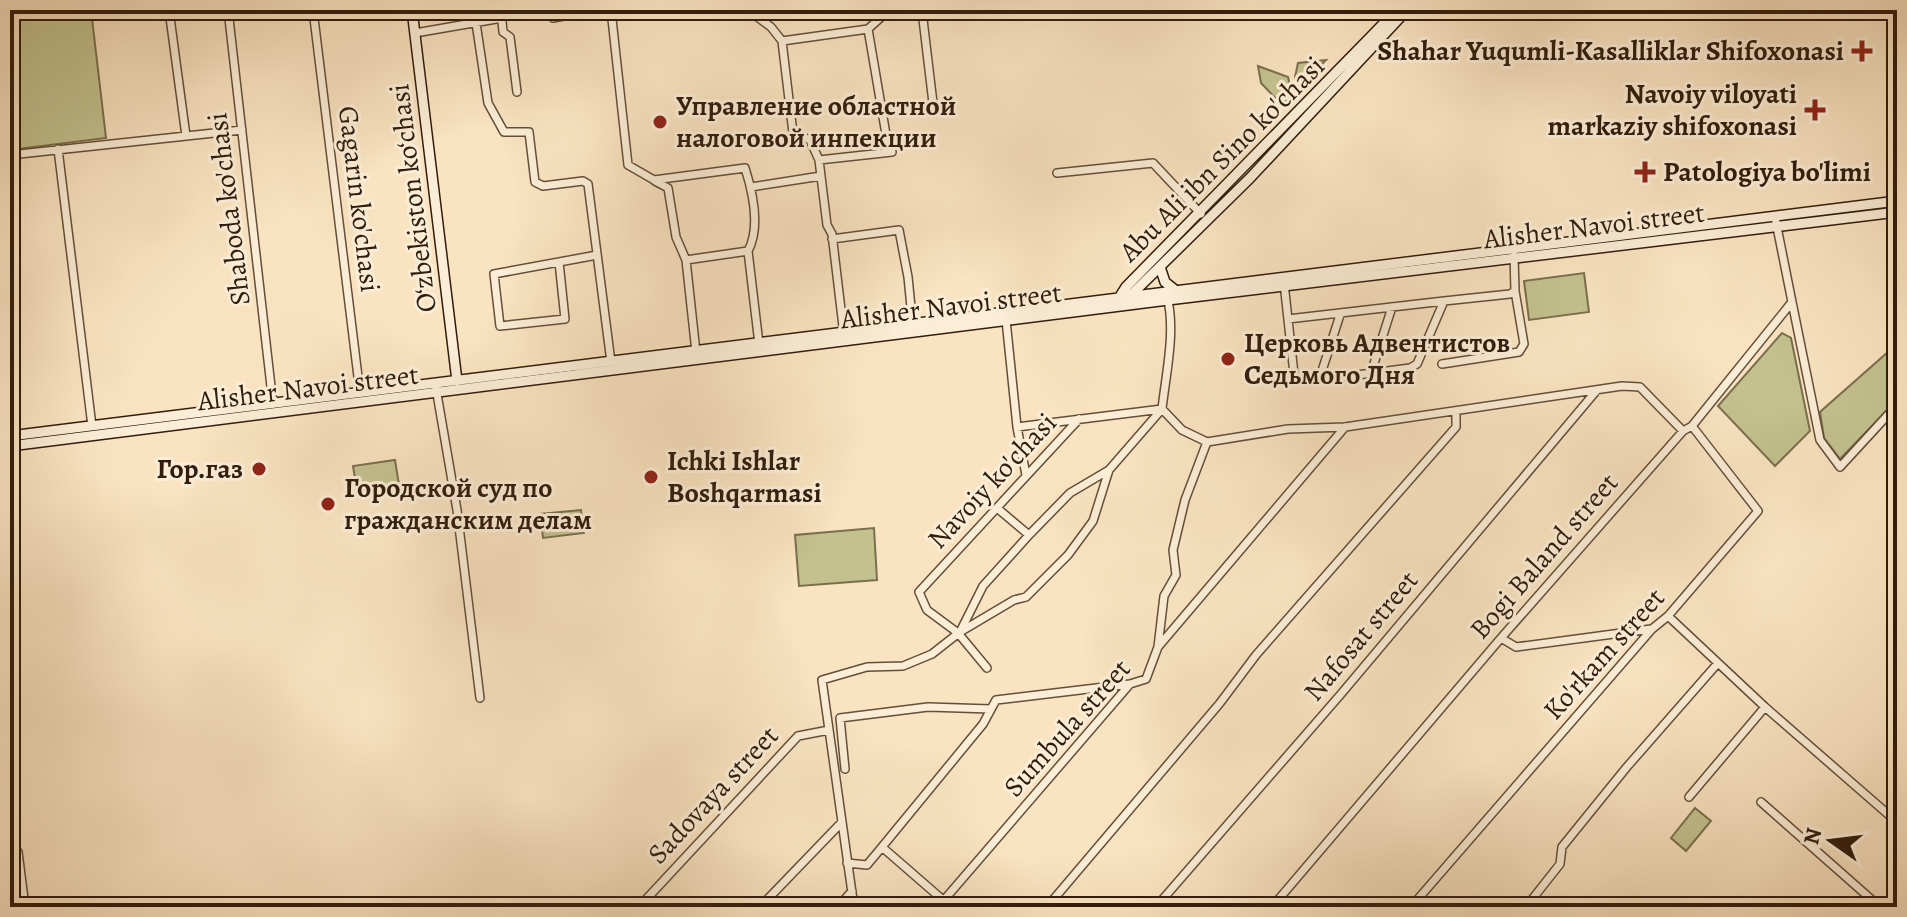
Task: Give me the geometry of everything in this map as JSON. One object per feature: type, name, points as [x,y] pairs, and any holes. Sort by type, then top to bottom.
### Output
[{"type":"main road","name":"O‘zbekiston ko‘chasi","points":[[412,10],[457,381]]},
{"type":"main road","name":"Abu Ali ibn Sino ko'chasi","points":[[1124,301],[1397,10]]},
{"type":"main road","name":"Abu Ali ibn Sino ko'chasi","points":[[1124,301],[1407,10]]},
{"type":"main road","name":"Alisher Navoi street","points":[[913,328],[1006,320],[1169,294],[1775,221],[1897,201]]},
{"type":"main road","name":"Alisher Navoi street","points":[[1775,221],[1897,212]]},
{"type":"main road","points":[[1160,267],[1169,294]]},
{"type":"main road","name":"Alisher Navoi street","points":[[10,446],[1124,301]]},
{"type":"main road","name":"Alisher Navoi street","points":[[10,436],[360,393],[436,389],[457,381],[759,344],[844,337]]},
{"type":"street","points":[[169,10],[186,136]]},
{"type":"street","name":"Shaboda ko'chasi","points":[[228,10],[273,404]]},
{"type":"street","name":"Gagarin ko'chasi","points":[[313,10],[360,393]]},
{"type":"street","points":[[552,10],[553,18],[582,10]]},
{"type":"street","points":[[611,10],[628,165],[668,188],[676,237],[686,260],[696,352]]},
{"type":"street","points":[[748,10],[771,27],[782,41],[793,133],[810,140],[819,160],[844,337]]},
{"type":"street","points":[[782,41],[868,29],[889,10]]},
{"type":"street","points":[[916,10],[922,11],[933,103]]},
{"type":"street","points":[[415,33],[476,23],[501,14],[503,32],[510,37],[517,92]]},
{"type":"street","points":[[476,23],[488,103],[504,132],[525,130],[531,135],[537,185],[583,181],[588,184],[611,362]]},
{"type":"street","points":[[819,160],[892,152],[868,29]]},
{"type":"street","points":[[10,155],[242,130]]},
{"type":"street","points":[[58,149],[92,426]]},
{"type":"street","name":"Abu Ali ibn Sino ko'chasi","points":[[1057,173],[1153,163],[1204,217]]},
{"type":"street","points":[[654,180],[745,168],[751,187],[755,237],[748,251],[759,344]]},
{"type":"street","points":[[751,187],[821,176]]},
{"type":"street","points":[[1775,221],[1820,440],[1840,467],[1897,405]]},
{"type":"street","points":[[832,239],[899,230],[913,328]]},
{"type":"street","points":[[686,260],[748,251]]},
{"type":"street","points":[[1442,364],[1519,352],[1524,344],[1515,291],[1514,253]]},
{"type":"street","points":[[559,262],[565,319],[500,326],[494,274],[559,262],[597,255]]},
{"type":"street","points":[[1284,282],[1294,374],[1304,382],[1410,368],[1417,364],[1444,301]]},
{"type":"street","points":[[1288,319],[1515,291]]},
{"type":"street","points":[[959,633],[983,586],[1029,535],[1070,493],[1109,470],[1162,409],[1169,354],[1169,294]]},
{"type":"street","name":"Bogi Baland street","points":[[1272,907],[1501,638],[1683,431],[1692,426],[1792,302]]},
{"type":"street","points":[[1371,373],[1392,307]]},
{"type":"street","points":[[1319,380],[1340,315]]},
{"type":"street","points":[[1006,320],[1017,427],[1026,475]]},
{"type":"street","points":[[1162,409],[1182,430],[1207,442],[1288,429],[1345,427],[1622,386],[1640,387],[1683,431]]},
{"type":"street","points":[[436,389],[457,510],[480,698]]},
{"type":"street","name":"Nafosat street","points":[[1156,907],[1341,694],[1597,390]]},
{"type":"street","points":[[1017,427],[1162,409]]},
{"type":"street","points":[[1047,907],[1211,715],[1256,655],[1456,427],[1456,411]]},
{"type":"street","name":"Navoiy ko'chasi","points":[[959,633],[927,610],[919,592],[1079,419]]},
{"type":"street","name":"Ko'rkam street","points":[[1411,907],[1758,511],[1692,426]]},
{"type":"street","name":"Sumbula street","points":[[941,904],[1130,684],[1146,679],[1158,647],[1345,427]]},
{"type":"street","points":[[1158,647],[1164,596],[1176,575],[1173,550],[1185,500],[1207,442]]},
{"type":"street","points":[[854,907],[822,680],[867,667],[903,666],[932,654],[959,633],[1014,600],[1026,597],[1068,555],[1093,521],[1109,470]]},
{"type":"street","points":[[997,508],[1029,535]]},
{"type":"street","points":[[1668,616],[1765,707],[1897,822]]},
{"type":"street","points":[[1501,638],[1516,647],[1652,629]]},
{"type":"street","points":[[959,633],[987,668]]},
{"type":"street","points":[[1526,907],[1560,864],[1562,847],[1718,663]]},
{"type":"street","points":[[847,863],[867,865],[983,724],[996,700],[1130,684]]},
{"type":"street","points":[[845,769],[840,718],[928,707],[991,709]]},
{"type":"street","points":[[1689,797],[1765,707]]},
{"type":"street","name":"Sadovaya street","points":[[639,907],[798,736],[829,730]]},
{"type":"street","points":[[1761,802],[1880,907]]},
{"type":"street","points":[[760,907],[842,822]]},
{"type":"street","points":[[882,847],[941,904],[951,907]]},
{"type":"street","points":[[10,853],[18,852],[25,907]]},
{"type":"street","points":[[838,907],[852,891]]},
{"type":"shaded area","points":[[10,10],[91,10],[106,138],[10,150]]},
{"type":"shaded area","points":[[1326,60],[1298,89],[1295,77],[1298,63]]},
{"type":"shaded area","points":[[1258,66],[1288,77],[1292,95],[1282,105],[1261,83]]},
{"type":"shaded area","points":[[1584,273],[1589,312],[1529,320],[1524,281]]},
{"type":"shaded area","points":[[1782,333],[1791,338],[1810,431],[1775,466],[1718,406]]},
{"type":"shaded area","points":[[1897,344],[1897,400],[1840,459],[1824,438],[1820,412]]},
{"type":"shaded area","points":[[395,460],[399,485],[357,491],[353,466]]},
{"type":"shaded area","points":[[581,510],[584,533],[543,538],[540,514]]},
{"type":"shaded area","points":[[874,528],[877,580],[799,586],[795,535]]},
{"type":"shaded area","points":[[1695,808],[1711,821],[1686,851],[1671,838]]},
{"type":"place","name":"Shahar Yuqumli-Kasalliklar Shifoxonasi","points":[[1862,51]]},
{"type":"place","name":"Navoiy viloyati markaziy shifoxonasi","points":[[1815,110]]},
{"type":"place","name":"Управление областной налоговой инпекции","points":[[660,122]]},
{"type":"place","name":"Patologiya bo'limi","points":[[1645,172]]},
{"type":"place","name":"Церковь Адвентистов Седьмого Дня","points":[[1228,359]]},
{"type":"place","name":"Гор.газ","points":[[259,469]]},
{"type":"place","name":"Ichki Ishlar Boshqarmasi","points":[[651,477]]},
{"type":"place","name":"Городской суд по гражданским делам","points":[[328,504]]}]
